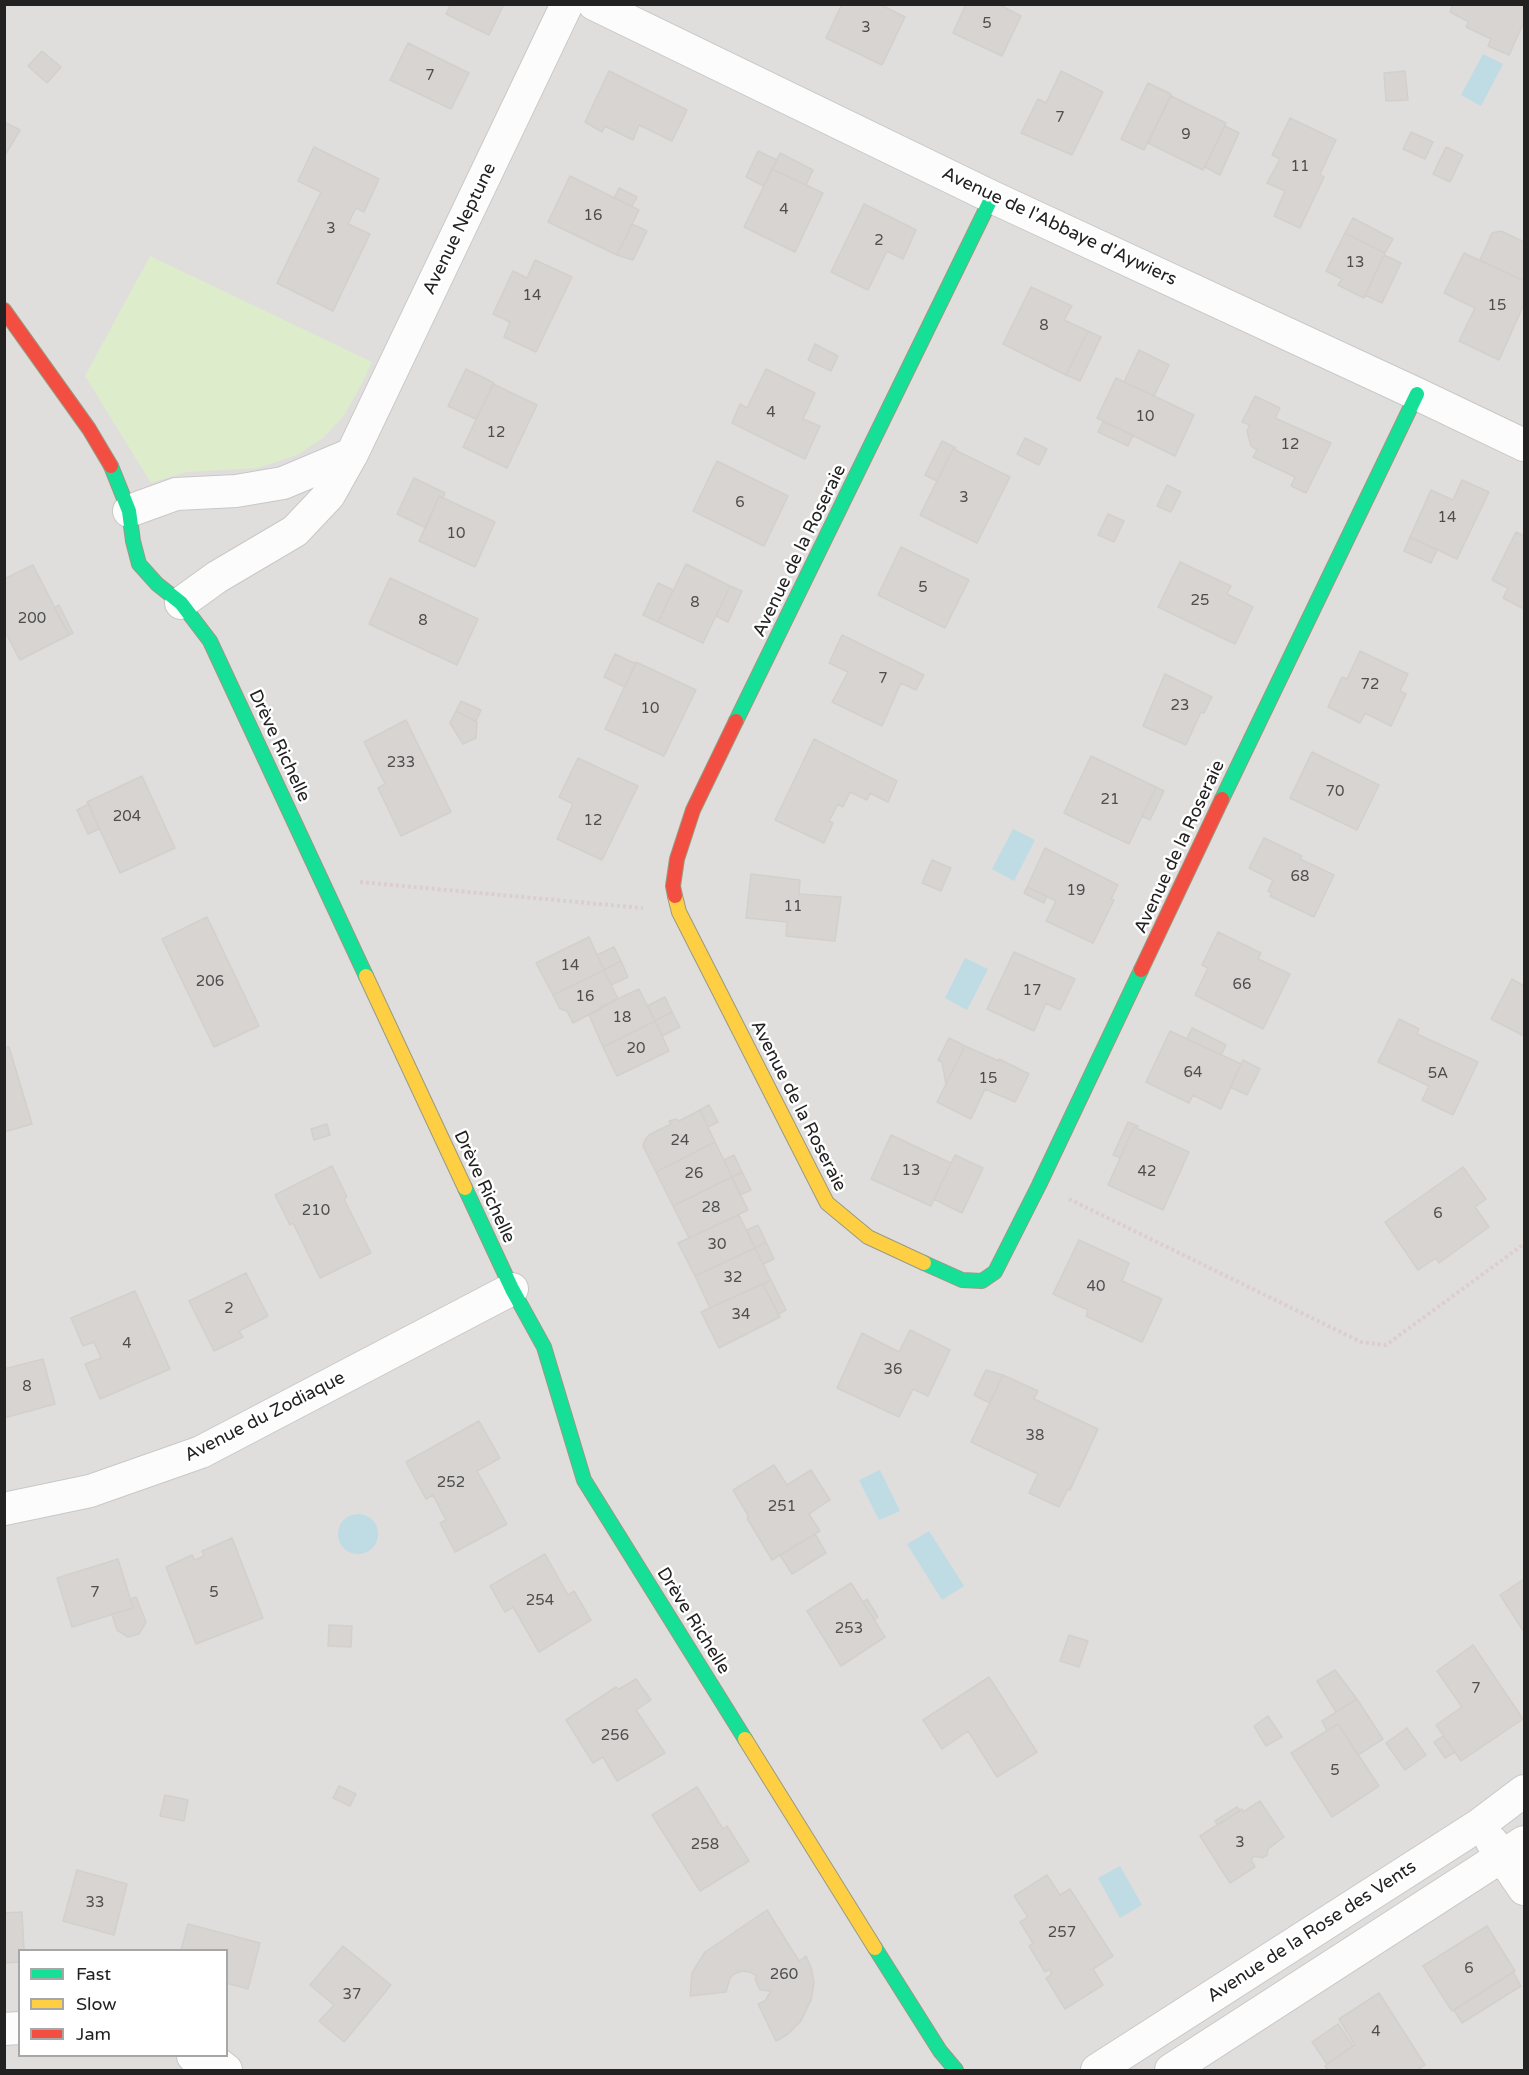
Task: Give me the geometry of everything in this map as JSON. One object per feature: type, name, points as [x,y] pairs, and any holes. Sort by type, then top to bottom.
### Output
[{"type":"street","name":"Avenue Neptune","points":[[181,603],[217,577],[295,531],[329,495],[352,454],[567,4]]},
{"type":"street","name":"Avenue de l'Abbaye d'Aywiers","points":[[594,4],[992,197],[1524,446]]},
{"type":"street","name":"Avenue de la Roseraie","points":[[992,197],[693,810],[677,859],[673,886],[679,912],[827,1203],[868,1237],[962,1280],[982,1281],[995,1272],[1040,1185],[1224,794],[1417,394]]},
{"type":"street","name":"Drève Richelle","points":[[4,310],[89,429],[113,469],[129,511],[139,564],[157,584],[181,603],[210,641],[512,1289],[544,1347],[584,1480],[930,2036],[956,2070]]},
{"type":"street","points":[[129,511],[176,494],[236,491],[282,483],[352,454]]},
{"type":"street","name":"Avenue du Zodiaque","points":[[4,1509],[90,1491],[201,1452],[512,1289]]},
{"type":"street","name":"Avenue de la Rose des Vents","points":[[1097,2070],[1479,1825],[1524,1791]]},
{"type":"street","points":[[1479,1825],[1514,1850],[1524,1889]]},
{"type":"street","points":[[1171,2070],[1514,1850]]},
{"type":"street","points":[[200,2057],[217,2063],[226,2070]]},
{"type":"path","points":[[321,878],[679,912]]},
{"type":"path","points":[[1040,1185],[1361,1342],[1386,1345],[1524,1244]]},
{"type":"shaded area","points":[[5,5],[1524,5],[1524,2070],[5,2070]]},
{"type":"green space","points":[[150,256],[372,362],[343,417],[323,438],[297,455],[258,468],[186,472],[151,483],[85,376]]},
{"type":"water","points":[[1483,54],[1503,64],[1481,106],[1461,95]]},
{"type":"water","points":[[1013,829],[1035,840],[1014,881],[992,869]]},
{"type":"water","points":[[965,958],[988,969],[967,1010],[945,998]]},
{"type":"water","points":[[880,1470],[900,1511],[879,1520],[859,1480]]},
{"type":"water","points":[[358,1514],[366,1515],[372,1520],[377,1526],[377,1542],[372,1548],[366,1553],[358,1554],[350,1553],[344,1548],[339,1542],[338,1534],[339,1526],[344,1520],[350,1515]]},
{"type":"water","points":[[929,1531],[964,1586],[942,1600],[907,1544]]},
{"type":"water","points":[[1120,1866],[1142,1905],[1120,1918],[1098,1878]]},
{"type":"building","points":[[451,4],[504,4],[489,35],[446,14]]},
{"type":"building","points":[[842,4],[879,4],[905,17],[882,65],[826,38]]},
{"type":"building","points":[[966,4],[998,4],[1021,16],[1002,56],[953,33]]},
{"type":"building","points":[[1453,4],[1524,4],[1524,22],[1509,55],[1488,46],[1491,39],[1466,27],[1469,22],[1450,12]]},
{"type":"building","points":[[408,43],[469,73],[451,109],[390,80]]},
{"type":"building","points":[[42,51],[61,67],[47,83],[28,66]]},
{"type":"building","points":[[609,71],[687,110],[672,141],[639,125],[633,140],[605,126],[602,132],[585,122]]},
{"type":"building","points":[[1061,71],[1103,92],[1072,155],[1021,133],[1038,99],[1046,103]]},
{"type":"building","points":[[1405,71],[1408,100],[1386,101],[1384,73]]},
{"type":"building","points":[[1148,83],[1171,94],[1144,150],[1121,139]]},
{"type":"building","points":[[1171,96],[1226,123],[1203,170],[1148,143]]},
{"type":"building","points":[[1290,118],[1336,140],[1320,174],[1324,177],[1300,228],[1274,216],[1285,191],[1267,183],[1280,159],[1272,155]]},
{"type":"building","points":[[4,122],[20,130],[4,157]]},
{"type":"building","points":[[1225,126],[1239,133],[1220,175],[1205,167]]},
{"type":"building","points":[[1411,132],[1433,142],[1425,159],[1403,149]]},
{"type":"building","points":[[314,147],[379,179],[364,212],[356,208],[348,224],[370,234],[333,311],[277,283],[321,192],[298,181]]},
{"type":"building","points":[[1446,147],[1463,155],[1450,182],[1433,174]]},
{"type":"building","points":[[758,151],[777,160],[764,186],[746,177]]},
{"type":"building","points":[[780,153],[813,170],[806,185],[772,169]]},
{"type":"building","points":[[772,169],[823,193],[795,252],[744,227]]},
{"type":"building","points":[[570,176],[639,210],[617,255],[548,222]]},
{"type":"building","points":[[619,188],[637,197],[632,206],[614,198]]},
{"type":"building","points":[[864,204],[916,230],[903,259],[887,251],[868,290],[831,272]]},
{"type":"building","points":[[1353,218],[1393,239],[1385,253],[1345,233]]},
{"type":"building","points":[[632,224],[647,231],[633,260],[617,255]]},
{"type":"building","points":[[1501,231],[1524,242],[1524,281],[1480,260],[1492,233]]},
{"type":"building","points":[[1345,233],[1385,253],[1364,298],[1338,285],[1342,279],[1326,271]]},
{"type":"building","points":[[1464,253],[1524,281],[1524,304],[1499,360],[1459,341],[1475,308],[1444,293]]},
{"type":"building","points":[[1384,255],[1401,263],[1382,303],[1365,295]]},
{"type":"building","points":[[535,260],[572,277],[536,352],[504,337],[510,322],[493,314],[513,271],[527,278]]},
{"type":"building","points":[[1031,287],[1072,306],[1064,320],[1088,331],[1066,375],[1003,344]]},
{"type":"building","points":[[1088,331],[1101,337],[1080,381],[1066,375]]},
{"type":"building","points":[[815,344],[838,356],[831,371],[808,360]]},
{"type":"building","points":[[1139,350],[1169,365],[1154,396],[1124,382]]},
{"type":"building","points":[[466,369],[494,383],[476,419],[448,406]]},
{"type":"building","points":[[766,369],[815,393],[803,419],[820,426],[805,459],[732,423],[740,404],[747,408]]},
{"type":"building","points":[[1116,378],[1194,415],[1175,456],[1097,418]]},
{"type":"building","points":[[493,384],[537,405],[507,468],[463,447]]},
{"type":"building","points":[[1255,396],[1280,408],[1275,418],[1331,443],[1306,493],[1291,486],[1295,477],[1253,457],[1257,450],[1251,446],[1247,431],[1250,425],[1242,422]]},
{"type":"building","points":[[1103,422],[1133,435],[1128,446],[1098,432]]},
{"type":"building","points":[[1025,438],[1047,449],[1039,465],[1017,454]]},
{"type":"building","points":[[942,441],[956,448],[953,449],[937,481],[925,475]]},
{"type":"building","points":[[953,449],[1010,477],[977,543],[920,515]]},
{"type":"building","points":[[717,461],[788,496],[764,546],[693,511]]},
{"type":"building","points":[[414,478],[445,493],[443,498],[439,496],[426,528],[397,514]]},
{"type":"building","points":[[1462,480],[1489,492],[1457,559],[1410,537],[1431,490],[1453,500]]},
{"type":"building","points":[[1167,485],[1181,492],[1171,512],[1157,506]]},
{"type":"building","points":[[439,496],[495,522],[475,567],[419,541]]},
{"type":"building","points":[[1108,514],[1124,521],[1114,542],[1098,535]]},
{"type":"building","points":[[1516,532],[1524,536],[1524,609],[1503,598],[1508,588],[1492,580]]},
{"type":"building","points":[[1410,537],[1437,550],[1431,563],[1404,551]]},
{"type":"building","points":[[901,547],[969,580],[945,628],[878,595]]},
{"type":"building","points":[[1180,562],[1231,586],[1227,594],[1253,607],[1235,644],[1158,607]]},
{"type":"building","points":[[686,564],[730,586],[703,643],[658,622]]},
{"type":"building","points":[[33,565],[69,635],[20,660],[4,630],[4,579]]},
{"type":"building","points":[[390,578],[478,619],[457,665],[369,624]]},
{"type":"building","points":[[658,583],[673,590],[658,622],[643,615]]},
{"type":"building","points":[[730,586],[742,591],[728,622],[716,616]]},
{"type":"building","points":[[59,605],[73,633],[69,635],[54,608]]},
{"type":"building","points":[[842,635],[924,675],[916,690],[901,683],[882,726],[832,702],[848,672],[829,663]]},
{"type":"building","points":[[1360,651],[1408,674],[1400,691],[1406,694],[1391,726],[1365,713],[1360,723],[1328,707],[1342,677],[1347,679]]},
{"type":"building","points":[[615,654],[636,664],[625,687],[604,677]]},
{"type":"building","points":[[636,662],[696,690],[664,756],[605,729]]},
{"type":"building","points":[[1165,674],[1212,697],[1204,713],[1201,712],[1186,745],[1143,726]]},
{"type":"building","points":[[461,701],[481,710],[476,721],[456,711]]},
{"type":"building","points":[[456,711],[477,722],[476,738],[463,744],[450,723]]},
{"type":"building","points":[[406,720],[451,812],[401,836],[378,788],[385,784],[364,742]]},
{"type":"building","points":[[814,739],[897,781],[888,802],[870,793],[867,800],[850,792],[843,807],[838,804],[829,821],[833,823],[824,843],[775,820]]},
{"type":"building","points":[[1312,752],[1379,785],[1357,830],[1290,798]]},
{"type":"building","points":[[1091,756],[1156,787],[1129,844],[1064,813]]},
{"type":"building","points":[[578,758],[638,786],[602,860],[557,839],[573,804],[559,797]]},
{"type":"building","points":[[142,776],[175,848],[120,873],[87,802]]},
{"type":"building","points":[[1156,787],[1164,791],[1150,820],[1142,816]]},
{"type":"building","points":[[89,804],[99,829],[88,834],[77,810]]},
{"type":"building","points":[[1264,838],[1302,856],[1300,859],[1334,875],[1314,917],[1270,896],[1272,893],[1268,891],[1273,880],[1249,868]]},
{"type":"building","points":[[1045,848],[1118,885],[1111,899],[1114,900],[1093,943],[1046,921],[1056,901],[1027,887]]},
{"type":"building","points":[[932,860],[951,868],[941,891],[922,883]]},
{"type":"building","points":[[751,874],[800,880],[799,894],[841,897],[835,941],[786,936],[787,922],[746,918]]},
{"type":"building","points":[[1027,887],[1047,896],[1044,903],[1024,893]]},
{"type":"building","points":[[207,917],[259,1026],[214,1047],[162,939]]},
{"type":"building","points":[[1218,932],[1261,953],[1258,959],[1290,974],[1263,1029],[1195,995],[1208,968],[1202,965]]},
{"type":"building","points":[[589,937],[604,970],[553,995],[536,963]]},
{"type":"building","points":[[614,947],[621,961],[604,970],[597,955]]},
{"type":"building","points":[[1014,952],[1075,979],[1060,1010],[1046,1003],[1034,1031],[987,1009]]},
{"type":"building","points":[[621,961],[628,977],[611,985],[604,970]]},
{"type":"building","points":[[604,970],[618,999],[573,1023],[567,1011],[560,1009],[553,995]]},
{"type":"building","points":[[1512,979],[1524,986],[1524,1036],[1491,1019]]},
{"type":"building","points":[[639,989],[655,1021],[603,1047],[589,1015],[601,1009],[600,1007]]},
{"type":"building","points":[[665,997],[672,1012],[655,1021],[647,1006]]},
{"type":"building","points":[[672,1012],[680,1027],[662,1036],[655,1021]]},
{"type":"building","points":[[1399,1019],[1419,1029],[1417,1034],[1478,1062],[1453,1115],[1422,1100],[1429,1086],[1378,1062]]},
{"type":"building","points":[[655,1021],[669,1051],[617,1076],[603,1047]]},
{"type":"building","points":[[1192,1028],[1226,1045],[1221,1055],[1187,1039]]},
{"type":"building","points":[[1170,1031],[1241,1064],[1221,1109],[1193,1095],[1189,1103],[1146,1082]]},
{"type":"building","points":[[949,1038],[965,1046],[946,1084],[942,1062],[938,1060]]},
{"type":"building","points":[[965,1046],[1029,1074],[1015,1102],[985,1089],[971,1119],[937,1102]]},
{"type":"building","points":[[9,1047],[32,1124],[4,1132],[4,1048]]},
{"type":"building","points":[[1243,1060],[1260,1069],[1247,1095],[1230,1087]]},
{"type":"building","points":[[709,1105],[718,1122],[708,1127],[700,1110]]},
{"type":"building","points":[[700,1110],[715,1142],[656,1172],[643,1146],[645,1140],[649,1135],[671,1124],[669,1121],[676,1119],[679,1121]]},
{"type":"building","points":[[1128,1122],[1138,1126],[1137,1129],[1134,1127],[1120,1158],[1113,1155]]},
{"type":"building","points":[[327,1124],[330,1135],[314,1140],[311,1129]]},
{"type":"building","points":[[1134,1127],[1189,1152],[1163,1210],[1108,1185]]},
{"type":"building","points":[[891,1135],[951,1163],[931,1206],[871,1179]]},
{"type":"building","points":[[715,1142],[732,1177],[673,1206],[656,1172]]},
{"type":"building","points":[[734,1155],[742,1172],[732,1177],[724,1160]]},
{"type":"building","points":[[955,1155],[983,1168],[962,1213],[934,1199]]},
{"type":"building","points":[[332,1166],[347,1197],[344,1199],[371,1253],[320,1278],[293,1223],[290,1225],[275,1195]]},
{"type":"building","points":[[1463,1167],[1486,1199],[1475,1207],[1489,1227],[1439,1263],[1436,1258],[1418,1270],[1385,1222]]},
{"type":"building","points":[[742,1172],[751,1190],[740,1195],[732,1177]]},
{"type":"building","points":[[732,1177],[748,1210],[689,1238],[673,1206]]},
{"type":"building","points":[[739,1215],[755,1248],[695,1276],[678,1243]]},
{"type":"building","points":[[758,1225],[766,1242],[755,1248],[747,1230]]},
{"type":"building","points":[[1079,1240],[1129,1263],[1122,1281],[1162,1299],[1142,1342],[1086,1316],[1088,1310],[1053,1294]]},
{"type":"building","points":[[766,1242],[774,1259],[763,1264],[755,1248]]},
{"type":"building","points":[[755,1248],[771,1280],[710,1308],[695,1276]]},
{"type":"building","points":[[246,1273],[268,1316],[239,1331],[243,1337],[214,1351],[189,1301]]},
{"type":"building","points":[[771,1280],[786,1310],[778,1314],[763,1284]]},
{"type":"building","points":[[763,1284],[780,1317],[719,1348],[701,1312]]},
{"type":"building","points":[[135,1291],[170,1369],[100,1399],[85,1364],[101,1358],[94,1342],[83,1346],[71,1318]]},
{"type":"building","points":[[910,1330],[950,1350],[928,1396],[913,1389],[899,1417],[837,1388],[862,1333],[899,1352]]},
{"type":"building","points":[[43,1359],[55,1404],[4,1418],[4,1369]]},
{"type":"building","points":[[986,1370],[1003,1375],[990,1403],[974,1395]]},
{"type":"building","points":[[1003,1375],[1038,1391],[1034,1399],[1098,1429],[1070,1490],[1068,1489],[1059,1507],[1029,1493],[1038,1474],[971,1442]]},
{"type":"building","points":[[479,1421],[500,1458],[477,1471],[507,1524],[455,1552],[440,1523],[446,1520],[433,1495],[426,1499],[406,1462]]},
{"type":"building","points":[[774,1465],[787,1485],[811,1470],[830,1500],[809,1514],[820,1531],[772,1560],[733,1490]]},
{"type":"building","points":[[815,1534],[826,1553],[792,1574],[780,1555]]},
{"type":"building","points":[[232,1538],[263,1618],[196,1644],[166,1567],[192,1555],[195,1560],[204,1556],[202,1551]]},
{"type":"building","points":[[545,1554],[568,1595],[574,1591],[591,1620],[539,1652],[513,1607],[505,1612],[490,1586]]},
{"type":"building","points":[[118,1559],[133,1608],[72,1627],[57,1578]]},
{"type":"building","points":[[1524,1579],[1524,1632],[1500,1595]]},
{"type":"building","points":[[851,1583],[885,1637],[841,1666],[807,1611]]},
{"type":"building","points":[[136,1597],[146,1622],[139,1634],[128,1637],[117,1630],[112,1614],[133,1608],[130,1599]]},
{"type":"building","points":[[867,1599],[878,1617],[874,1620],[863,1602]]},
{"type":"building","points":[[329,1625],[352,1626],[351,1647],[328,1646]]},
{"type":"building","points":[[1069,1635],[1088,1641],[1079,1667],[1060,1661]]},
{"type":"building","points":[[1473,1645],[1523,1719],[1461,1761],[1436,1725],[1462,1707],[1437,1671]]},
{"type":"building","points":[[1335,1670],[1357,1699],[1336,1712],[1317,1681]]},
{"type":"building","points":[[989,1677],[1037,1752],[997,1777],[968,1731],[942,1749],[923,1720]]},
{"type":"building","points":[[636,1679],[651,1700],[636,1710],[665,1753],[617,1781],[603,1757],[593,1763],[566,1720],[616,1687],[619,1689]]},
{"type":"building","points":[[1357,1699],[1383,1739],[1358,1755],[1338,1724],[1327,1731],[1322,1721]]},
{"type":"building","points":[[1268,1716],[1282,1737],[1266,1746],[1254,1726]]},
{"type":"building","points":[[1338,1724],[1379,1786],[1332,1817],[1291,1753]]},
{"type":"building","points":[[1407,1728],[1426,1755],[1405,1770],[1386,1743]]},
{"type":"building","points":[[1443,1736],[1455,1752],[1445,1758],[1434,1742]]},
{"type":"building","points":[[339,1786],[356,1794],[350,1806],[333,1798]]},
{"type":"building","points":[[697,1787],[723,1829],[727,1826],[749,1861],[700,1891],[652,1815]]},
{"type":"building","points":[[165,1795],[188,1800],[184,1821],[160,1816]]},
{"type":"building","points":[[1260,1801],[1284,1837],[1268,1849],[1267,1855],[1262,1858],[1255,1856],[1251,1859],[1255,1867],[1230,1883],[1200,1836],[1242,1809],[1243,1812]]},
{"type":"building","points":[[1237,1807],[1240,1811],[1218,1825],[1215,1821]]},
{"type":"building","points":[[77,1870],[127,1884],[114,1935],[63,1921]]},
{"type":"building","points":[[1047,1875],[1060,1895],[1070,1889],[1113,1956],[1093,1969],[1103,1985],[1065,2009],[1046,1978],[1052,1974],[1049,1969],[1045,1972],[1029,1946],[1033,1943],[1020,1922],[1028,1917],[1014,1896]]},
{"type":"building","points":[[767,1910],[799,1961],[806,1956],[814,1983],[811,2000],[801,2021],[788,2034],[776,2041],[758,2004],[765,2001],[771,1991],[760,1990],[755,1979],[757,1976],[750,1972],[742,1971],[734,1974],[730,1978],[726,1992],[690,1996],[692,1973],[705,1952]]},
{"type":"building","points":[[22,1912],[24,1949],[18,1949],[18,1962],[4,1963],[4,1913]]},
{"type":"building","points":[[188,1924],[260,1943],[248,1989],[228,1984],[228,1949],[181,1949]]},
{"type":"building","points":[[1487,1926],[1515,1971],[1452,2011],[1423,1966]]},
{"type":"building","points":[[343,1946],[391,1985],[344,2042],[319,2021],[334,2005],[310,1985]]},
{"type":"building","points":[[1513,1972],[1521,1986],[1462,2023],[1454,2010]]},
{"type":"building","points":[[1379,1993],[1425,2065],[1417,2070],[1328,2070],[1325,2066],[1355,2045],[1339,2019]]},
{"type":"building","points":[[1338,2024],[1353,2046],[1327,2064],[1312,2042]]},
{"type":"traffic: fast","points":[[736,721],[992,197]]},
{"type":"traffic: fast","points":[[1222,799],[1417,394]]},
{"type":"traffic: fast","points":[[111,466],[129,511],[139,564],[157,584],[181,603],[210,641],[366,976]]},
{"type":"traffic: fast","points":[[924,1263],[962,1280],[982,1281],[995,1272],[1141,970]]},
{"type":"traffic: fast","points":[[465,1188],[512,1289],[544,1347],[584,1480],[745,1739]]},
{"type":"traffic: fast","points":[[875,1948],[940,2051],[956,2070]]},
{"type":"traffic: slow","points":[[675,896],[679,912],[827,1203],[868,1237],[924,1263]]},
{"type":"traffic: slow","points":[[366,976],[465,1188]]},
{"type":"traffic: slow","points":[[745,1739],[875,1948]]},
{"type":"traffic: jam","points":[[4,310],[89,429],[111,466]]},
{"type":"traffic: jam","points":[[675,896],[673,886],[677,859],[693,810],[736,721]]},
{"type":"traffic: jam","points":[[1141,970],[1222,799]]}]
